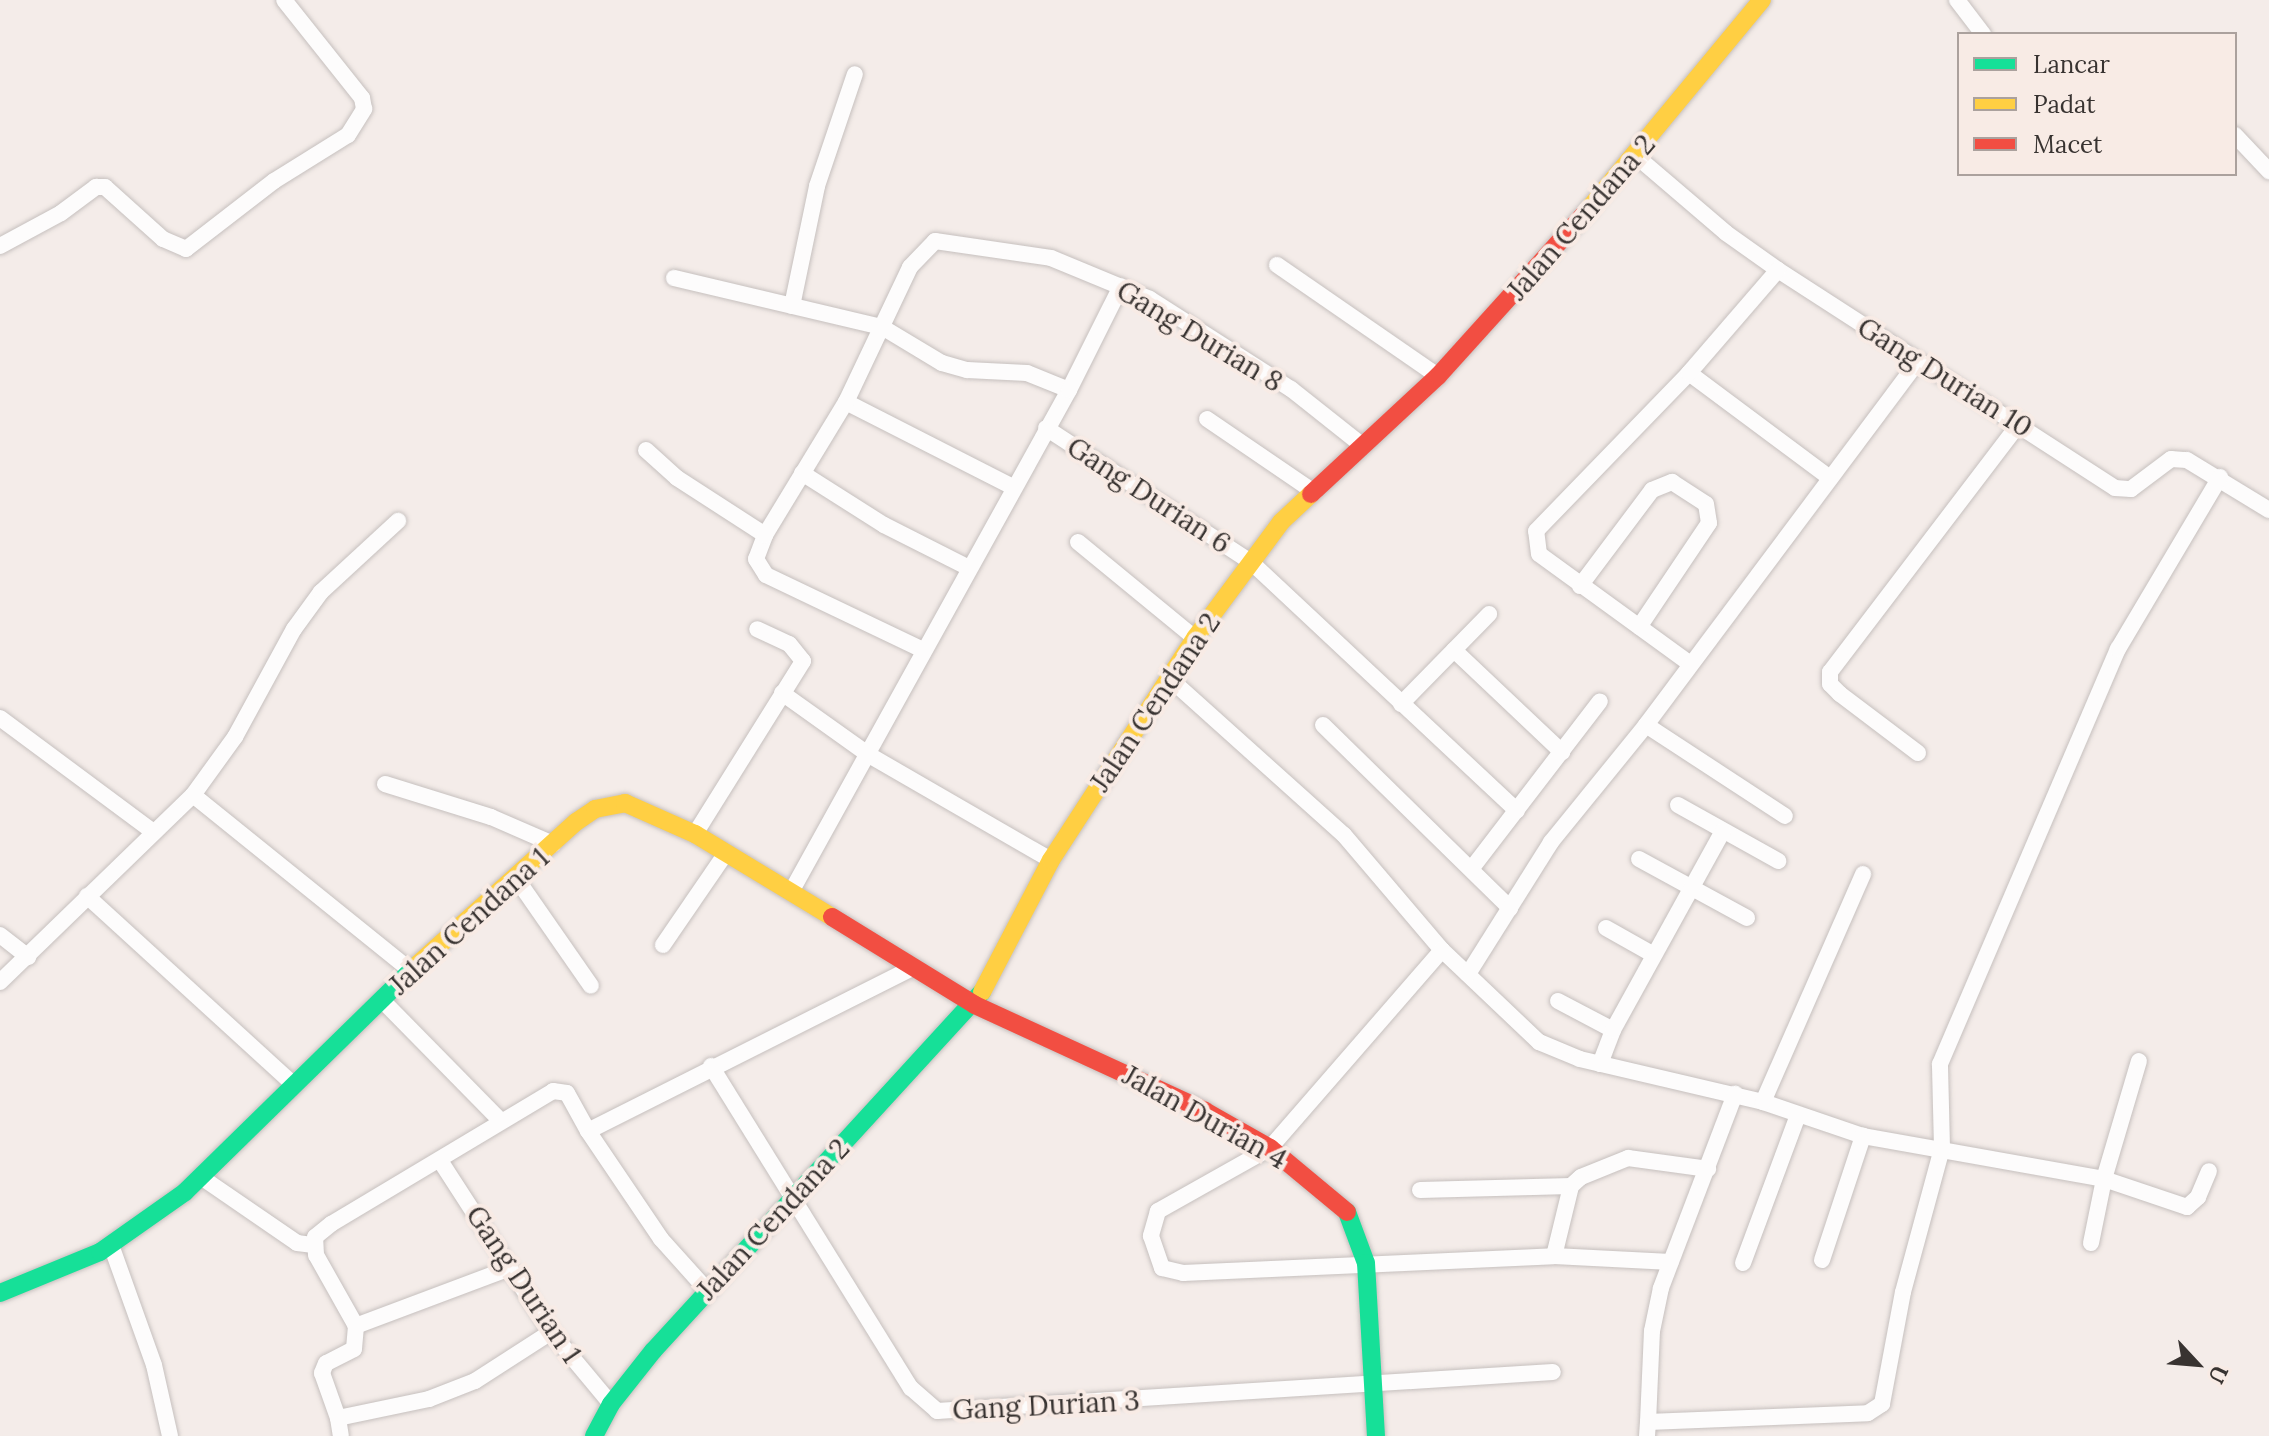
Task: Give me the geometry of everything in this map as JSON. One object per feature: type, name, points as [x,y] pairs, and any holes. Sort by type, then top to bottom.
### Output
[{"type":"street","points":[[0,246],[61,213],[96,187],[105,187],[163,239],[186,249],[274,181],[348,135],[364,109],[362,98],[284,0]]},
{"type":"street","name":"Jalan Cendana 2","points":[[594,1436],[611,1404],[707,1290],[790,1198],[975,1005],[1051,860],[1195,638],[1281,522],[1438,376],[1636,156],[1762,0]]},
{"type":"street","points":[[1957,0],[1981,32]]},
{"type":"street","points":[[792,306],[817,186],[855,74]]},
{"type":"street","points":[[2237,137],[2269,171]]},
{"type":"street","name":"Gang Durian 10","points":[[1636,156],[1778,270],[2020,423],[2115,488],[2131,489],[2171,459],[2187,460],[2268,508]]},
{"type":"street","name":"Gang Durian 8","points":[[882,327],[910,267],[935,241],[1051,258],[1150,299],[1291,389],[1363,446]]},
{"type":"street","points":[[1277,265],[1438,376]]},
{"type":"street","points":[[1689,663],[1539,554],[1536,531],[1689,373],[1778,270]]},
{"type":"street","points":[[674,278],[882,327],[942,363],[967,370],[1027,373],[1069,390]]},
{"type":"street","points":[[791,892],[1069,390],[1121,286]]},
{"type":"street","points":[[882,327],[846,402],[765,535],[756,559],[766,575],[923,650]]},
{"type":"street","points":[[1468,974],[1551,842],[1646,725],[1689,663],[1918,361]]},
{"type":"street","points":[[1689,373],[1830,478]]},
{"type":"street","points":[[846,402],[1013,487]]},
{"type":"street","points":[[1207,419],[1314,492]]},
{"type":"street","points":[[1918,753],[1840,694],[1830,684],[1830,672],[2020,423]]},
{"type":"street","name":"Gang Durian 6","points":[[1046,428],[1251,562],[1517,811]]},
{"type":"street","points":[[646,450],[677,478],[765,535]]},
{"type":"street","points":[[802,473],[884,525],[969,568]]},
{"type":"street","points":[[1735,1094],[1671,1262],[1652,1331],[1648,1429],[1876,1409],[1886,1393],[1903,1292],[1942,1148],[1940,1064],[2118,649],[2220,477]]},
{"type":"street","points":[[1580,586],[1652,490],[1672,482],[1706,504],[1709,523],[1639,627]]},
{"type":"street","points":[[0,982],[151,830],[193,795],[235,737],[294,629],[321,592],[398,521]]},
{"type":"street","points":[[1078,542],[1195,638]]},
{"type":"street","points":[[1401,704],[1489,614]]},
{"type":"street","points":[[695,834],[803,661],[801,652],[757,629]]},
{"type":"street","points":[[1454,650],[1562,752]]},
{"type":"street","points":[[1169,678],[1344,835],[1442,950],[1539,1042],[1600,1064],[1763,1102],[1863,1136],[2104,1179],[2187,1207],[2198,1197],[2209,1171]]},
{"type":"street","points":[[782,693],[869,755],[1051,860]]},
{"type":"street","points":[[1472,868],[1600,701]]},
{"type":"street","points":[[0,718],[151,830]]},
{"type":"street","points":[[1323,725],[1510,908]]},
{"type":"street","points":[[1646,725],[1785,816]]},
{"type":"street","points":[[385,784],[491,817],[553,844]]},
{"type":"street","points":[[193,795],[411,971]]},
{"type":"street","name":"Jalan Cendana 1","points":[[0,1293],[111,1245],[201,1177],[411,971],[595,809],[613,803],[625,803],[695,834],[975,1005]]},
{"type":"street","points":[[1678,805],[1778,861]]},
{"type":"street","points":[[1600,1064],[1613,1030],[1723,831]]},
{"type":"street","points":[[663,945],[726,853]]},
{"type":"street","points":[[1639,859],[1747,918]]},
{"type":"street","points":[[1763,1102],[1863,874]]},
{"type":"street","points":[[516,878],[591,986]]},
{"type":"street","points":[[87,896],[294,1085]]},
{"type":"street","points":[[1606,928],[1654,955]]},
{"type":"street","points":[[0,935],[28,957]]},
{"type":"street","points":[[1442,950],[1270,1148],[1158,1211],[1151,1236],[1162,1268],[1183,1273],[1554,1256],[1671,1262]]},
{"type":"street","points":[[588,1131],[711,1066],[914,967]]},
{"type":"street","points":[[382,1000],[500,1120]]},
{"type":"street","points":[[1558,1001],[1613,1030]]},
{"type":"street","name":"Jalan Durian 4","points":[[975,1005],[1165,1089],[1270,1148],[1351,1216],[1366,1263],[1376,1384],[1376,1436]]},
{"type":"street","points":[[2091,1243],[2104,1179],[2139,1061]]},
{"type":"street","name":"Gang Durian 3","points":[[711,1066],[790,1198],[911,1388],[937,1411],[1553,1372]]},
{"type":"street","points":[[341,1436],[322,1373],[326,1363],[354,1349],[356,1326],[314,1245],[315,1237],[331,1224],[441,1162],[500,1120],[560,1089],[661,1239],[707,1290]]},
{"type":"street","points":[[1743,1263],[1798,1115]]},
{"type":"street","points":[[1822,1260],[1863,1136]]},
{"type":"street","points":[[1420,1190],[1571,1186],[1628,1158],[1708,1169]]},
{"type":"street","name":"Gang Durian 1","points":[[441,1162],[551,1332],[611,1404]]},
{"type":"street","points":[[201,1177],[297,1243],[314,1245]]},
{"type":"street","points":[[1554,1256],[1571,1186]]},
{"type":"street","points":[[111,1245],[154,1365],[170,1436]]},
{"type":"street","points":[[356,1326],[510,1268]]},
{"type":"street","points":[[338,1418],[429,1399],[475,1381],[551,1332]]},
{"type":"traffic: fast","points":[[0,1293],[100,1252],[185,1192],[416,966]]},
{"type":"traffic: fast","points":[[594,1436],[611,1404],[653,1351],[982,992]]},
{"type":"traffic: fast","points":[[1347,1212],[1366,1263],[1376,1436]]},
{"type":"traffic: slow","points":[[1588,210],[1762,0]]},
{"type":"traffic: slow","points":[[982,992],[1051,860],[1195,638],[1281,522],[1311,494]]},
{"type":"traffic: slow","points":[[416,966],[576,822],[595,809],[625,803],[695,834],[832,917]]},
{"type":"traffic: jam","points":[[1311,494],[1438,376],[1588,210]]},
{"type":"traffic: jam","points":[[832,917],[975,1005],[1205,1111],[1270,1148],[1347,1212]]}]
